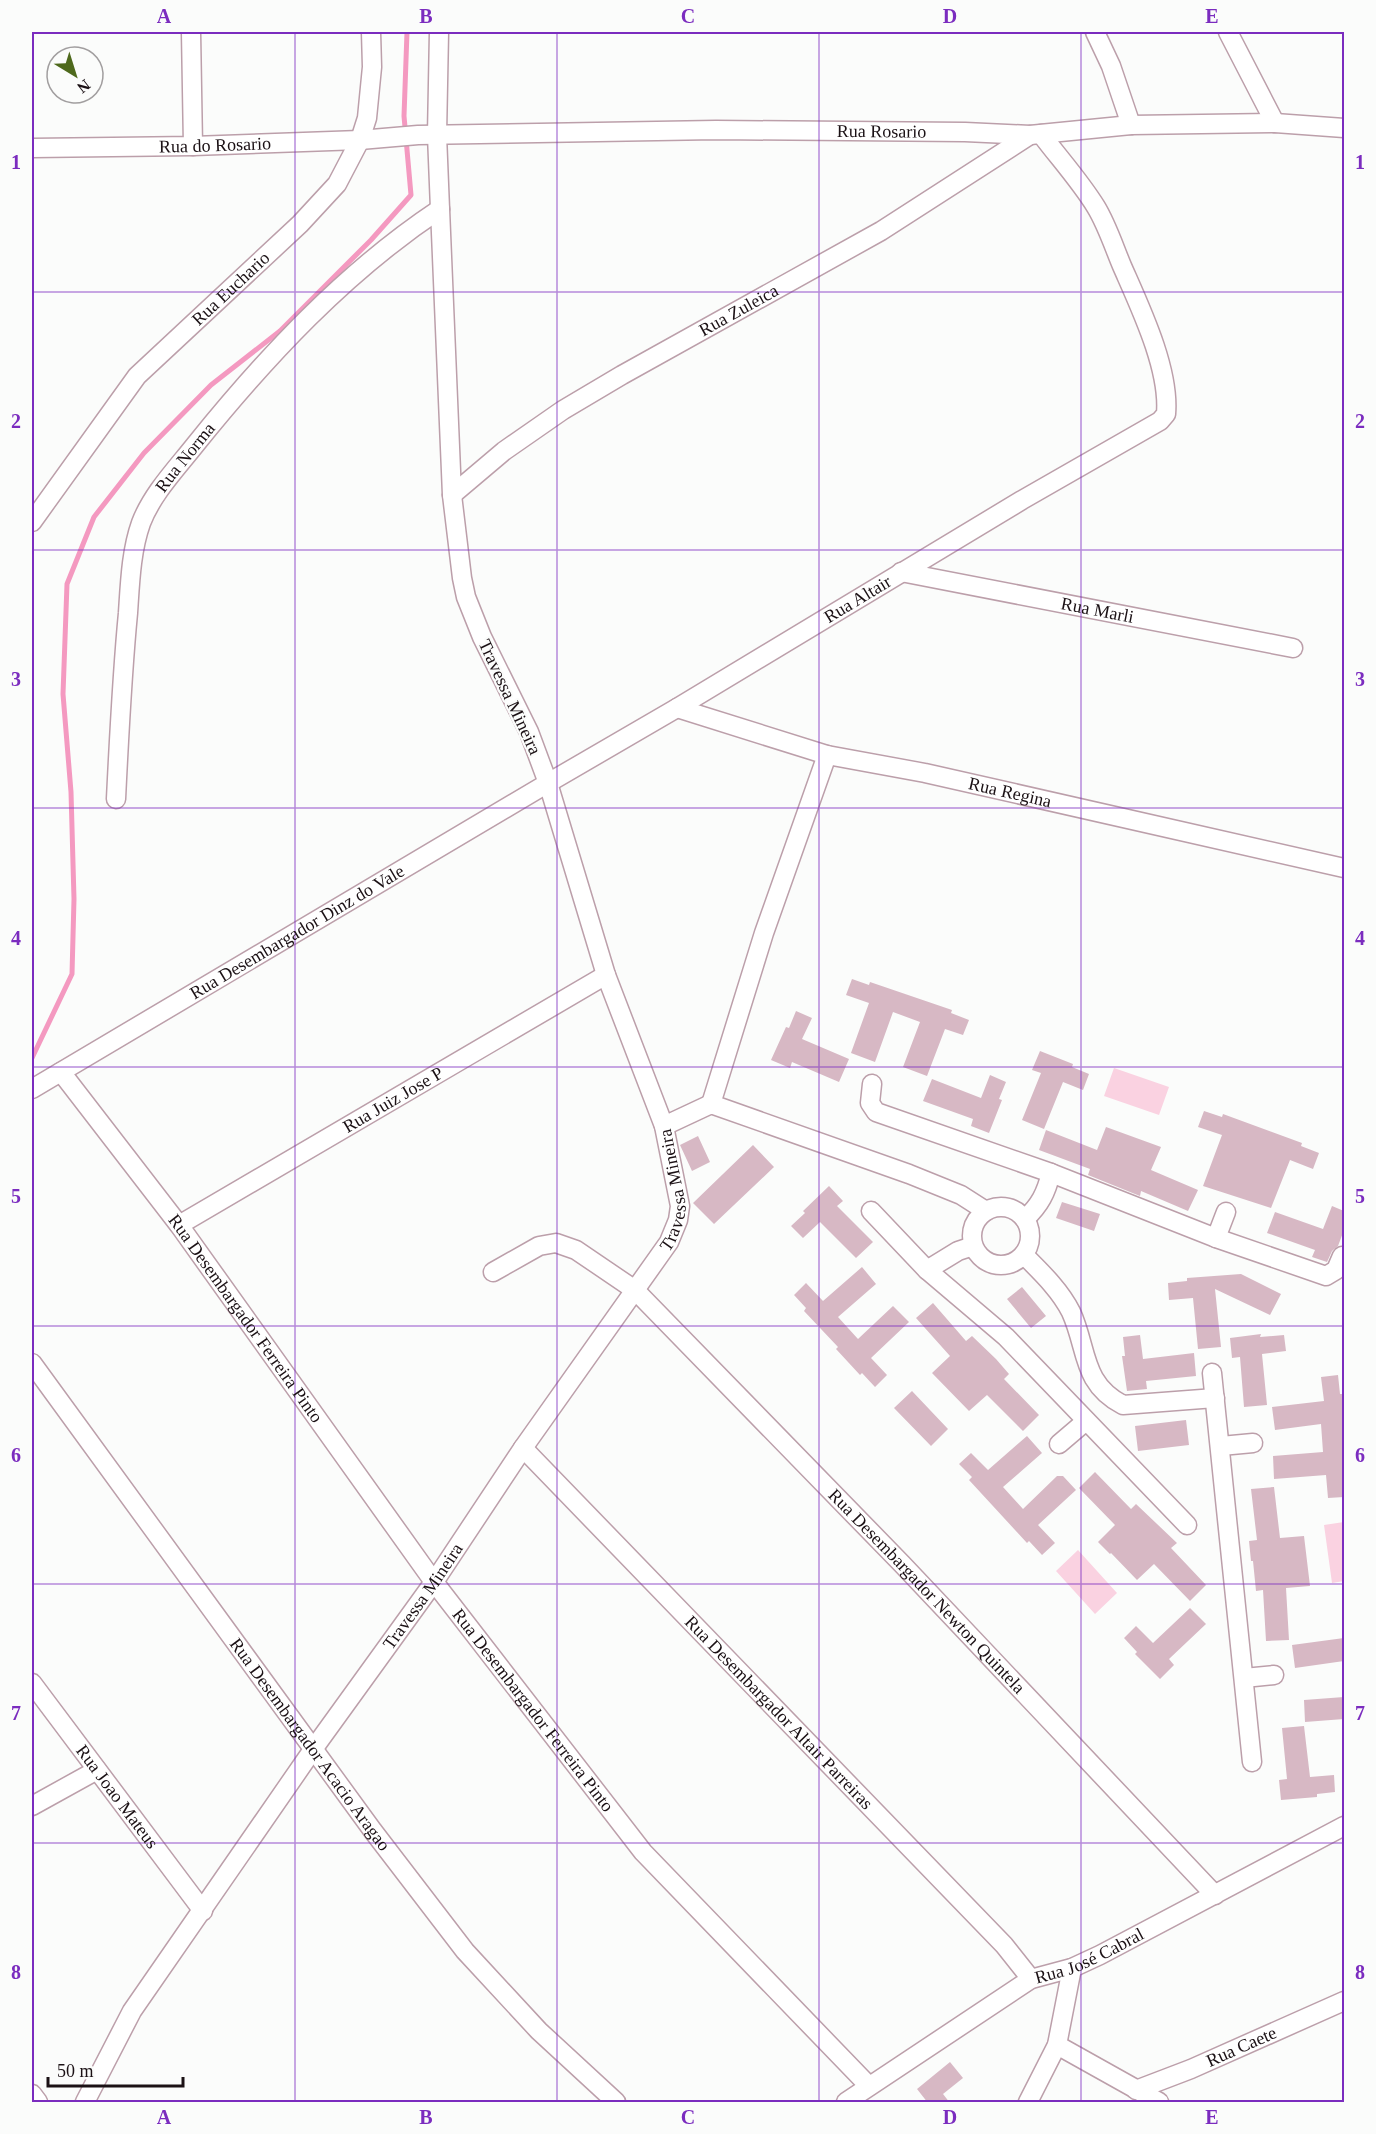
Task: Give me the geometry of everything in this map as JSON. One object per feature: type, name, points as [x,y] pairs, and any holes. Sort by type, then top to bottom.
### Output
[{"type":"street","points":[[191,32],[193,146]]},
{"type":"street","name":"Rua Euchario","points":[[32,522],[137,376],[300,224],[337,184],[360,140],[369,104],[372,67],[371,32]]},
{"type":"street","name":"Travessa Mineira","points":[[84,2103],[132,2011],[314,1748],[434,1582],[523,1448],[669,1242],[678,1220],[680,1206],[678,1191],[664,1126],[606,975],[548,783],[519,710],[495,666],[466,597],[452,495],[437,135],[439,32]]},
{"type":"street","points":[[1095,32],[1111,66],[1131,125]]},
{"type":"street","points":[[1228,32],[1275,123]]},
{"type":"street","name":"Rua Rosario","points":[[399,136],[728,130],[965,132],[1035,135],[1131,125],[1275,123],[1344,128]]},
{"type":"street","name":"Rua Altair","points":[[548,783],[1022,500],[1156,424],[1166,414],[1167,399],[1155,349],[1114,246],[1092,201],[1035,135]]},
{"type":"street","name":"Rua Zuleica","points":[[452,495],[504,451],[563,410],[881,231],[1035,135]]},
{"type":"street","name":"Rua do Rosario","points":[[32,148],[193,146],[360,140],[399,136]]},
{"type":"street","name":"Rua Norma","points":[[116,799],[123,662],[132,567],[140,525],[148,507],[223,411],[285,340],[392,244],[440,209]]},
{"type":"street","name":"Rua Marli","points":[[901,572],[1293,648]]},
{"type":"street","name":"Rua Regina","points":[[677,708],[827,754],[925,773],[1344,868]]},
{"type":"street","points":[[711,1104],[764,933],[827,754]]},
{"type":"street","name":"Rua Desembargador Dinz do Vale","points":[[38,1085],[548,783]]},
{"type":"street","name":"Rua Juiz Jose P","points":[[179,1225],[606,975]]},
{"type":"street","name":"Rua Desembargador Ferreira Pinto","points":[[61,1072],[179,1225],[434,1582],[643,1852],[869,2086]]},
{"type":"street","points":[[872,1083],[870,1103],[876,1112],[1052,1173],[1216,1238],[1326,1276],[1336,1270],[1342,1256]]},
{"type":"street","points":[[664,1126],[711,1104],[909,1174],[961,1195],[986,1211]]},
{"type":"street","points":[[1025,1219],[1040,1203],[1052,1173]]},
{"type":"street","points":[[1000,1207],[1008,1208],[1016,1210],[1025,1219],[1030,1230],[1030,1238],[1024,1255],[1009,1264],[992,1264],[977,1254],[973,1246],[973,1228],[986,1211],[1000,1207]]},
{"type":"street","points":[[871,1211],[927,1270],[1006,1337],[1187,1525]]},
{"type":"street","points":[[1216,1238],[1226,1212]]},
{"type":"street","name":"Rua Desembargador Newton Quintela","points":[[493,1272],[539,1246],[556,1242],[576,1250],[634,1290],[902,1564],[1215,1895]]},
{"type":"street","points":[[927,1270],[958,1251],[973,1246]]},
{"type":"street","points":[[1024,1255],[1063,1298],[1078,1331],[1087,1366],[1101,1388],[1112,1399],[1123,1405],[1215,1398]]},
{"type":"street","name":"Rua Desembargador Acacio Aragao","points":[[32,1363],[373,1831],[465,1951],[539,2031],[616,2103]]},
{"type":"street","points":[[1212,1373],[1252,1762]]},
{"type":"street","points":[[1059,1444],[1086,1421]]},
{"type":"street","points":[[1221,1446],[1253,1443]]},
{"type":"street","name":"Rua Desembargador Altair Parreiras","points":[[523,1448],[1004,1945],[1031,1979]]},
{"type":"street","points":[[1244,1678],[1274,1675]]},
{"type":"street","name":"Rua Joao Mateus","points":[[32,1683],[203,1911]]},
{"type":"street","points":[[32,1806],[97,1770]]},
{"type":"street","name":"Rua José Cabral","points":[[846,2103],[1031,1979],[1072,1968],[1344,1826]]},
{"type":"street","points":[[1028,2103],[1057,2045],[1072,1968]]},
{"type":"street","name":"Rua Caete","points":[[1136,2090],[1191,2069],[1344,2001]]},
{"type":"street","points":[[1057,2045],[1159,2103]]},
{"type":"street","points":[[32,2094],[38,2103]]},
{"type":"shaded area","points":[[1114,1068],[1169,1087],[1159,1115],[1104,1096]]},
{"type":"shaded area","points":[[1344,1522],[1344,1581],[1332,1583],[1324,1525]]},
{"type":"shaded area","points":[[1078,1550],[1117,1593],[1095,1614],[1056,1571]]},
{"type":"building","points":[[852,979],[869,985],[870,982],[952,1010],[951,1013],[969,1020],[963,1035],[945,1029],[927,1076],[903,1067],[920,1022],[893,1012],[875,1062],[851,1053],[869,1003],[846,995]]},
{"type":"building","points":[[796,1011],[812,1018],[802,1039],[849,1059],[839,1082],[792,1062],[790,1068],[771,1060]]},
{"type":"building","points":[[1040,1051],[1073,1064],[1072,1067],[1089,1074],[1083,1090],[1063,1082],[1044,1129],[1022,1120],[1041,1073],[1032,1070]]},
{"type":"building","points":[[990,1075],[1006,1082],[999,1099],[1002,1100],[989,1133],[971,1126],[973,1119],[923,1101],[932,1079],[981,1098]]},
{"type":"building","points":[[1204,1111],[1222,1117],[1223,1114],[1302,1143],[1301,1146],[1319,1153],[1313,1169],[1290,1160],[1271,1208],[1203,1186],[1222,1135],[1198,1127]]},
{"type":"building","points":[[1106,1127],[1161,1147],[1151,1170],[1198,1190],[1188,1211],[1141,1191],[1140,1196],[1088,1175],[1090,1169],[1039,1150],[1046,1130],[1097,1150]]},
{"type":"building","points":[[698,1136],[710,1162],[692,1171],[680,1145]]},
{"type":"building","points":[[753,1145],[774,1167],[714,1224],[693,1203]]},
{"type":"building","points":[[829,1186],[843,1201],[837,1206],[873,1242],[856,1258],[820,1222],[803,1238],[791,1226]]},
{"type":"building","points":[[1062,1202],[1100,1214],[1094,1231],[1056,1218]]},
{"type":"building","points":[[1332,1206],[1344,1211],[1344,1230],[1338,1246],[1332,1251],[1327,1262],[1312,1257],[1315,1250],[1267,1233],[1275,1212],[1323,1229]]},
{"type":"building","points":[[862,1267],[876,1284],[838,1317],[858,1339],[893,1306],[909,1322],[871,1358],[887,1375],[875,1387],[862,1373],[860,1375],[836,1349],[838,1347],[804,1311],[806,1308],[794,1295],[806,1283],[823,1301]]},
{"type":"building","points":[[1241,1274],[1281,1294],[1270,1315],[1215,1289],[1221,1347],[1198,1349],[1193,1298],[1169,1300],[1168,1283],[1187,1281],[1187,1278]]},
{"type":"building","points":[[1022,1287],[1046,1316],[1031,1328],[1007,1299]]},
{"type":"building","points":[[933,1303],[966,1341],[972,1336],[996,1359],[1009,1374],[1004,1379],[1039,1415],[1023,1431],[987,1395],[969,1411],[932,1373],[950,1356],[916,1318]]},
{"type":"building","points":[[1261,1334],[1260,1337],[1284,1335],[1286,1351],[1262,1354],[1267,1405],[1244,1407],[1240,1357],[1232,1358],[1230,1338]]},
{"type":"building","points":[[1140,1335],[1143,1359],[1194,1353],[1196,1376],[1146,1381],[1147,1389],[1127,1391],[1122,1356],[1125,1356],[1123,1337]]},
{"type":"building","points":[[1338,1375],[1344,1410],[1344,1429],[1342,1430],[1344,1497],[1328,1498],[1326,1475],[1274,1479],[1273,1456],[1323,1452],[1321,1424],[1275,1430],[1272,1407],[1324,1401],[1321,1377]]},
{"type":"building","points":[[912,1391],[948,1429],[931,1446],[894,1408]]},
{"type":"building","points":[[1186,1420],[1189,1445],[1138,1451],[1135,1426]]},
{"type":"building","points":[[1027,1436],[1042,1453],[1003,1487],[1023,1509],[1057,1476],[1063,1476],[1076,1490],[1038,1525],[1055,1543],[1042,1555],[1029,1541],[1027,1543],[969,1480],[972,1477],[959,1464],[971,1453],[988,1470]]},
{"type":"building","points":[[1095,1472],[1131,1509],[1136,1504],[1177,1543],[1171,1548],[1206,1585],[1190,1601],[1154,1564],[1137,1580],[1098,1542],[1115,1525],[1079,1488]]},
{"type":"building","points":[[1274,1487],[1280,1538],[1304,1536],[1310,1586],[1286,1588],[1289,1640],[1266,1641],[1263,1590],[1256,1591],[1249,1541],[1257,1540],[1251,1489]]},
{"type":"building","points":[[1190,1608],[1206,1624],[1169,1659],[1174,1665],[1160,1679],[1135,1654],[1137,1652],[1124,1638],[1136,1626],[1153,1643]]},
{"type":"building","points":[[1344,1638],[1344,1661],[1295,1668],[1292,1645]]},
{"type":"building","points":[[1344,1697],[1344,1719],[1305,1722],[1304,1700]]},
{"type":"building","points":[[1304,1726],[1310,1777],[1334,1775],[1335,1792],[1317,1794],[1317,1797],[1281,1800],[1279,1780],[1287,1779],[1282,1728]]},
{"type":"building","points":[[950,2062],[963,2078],[943,2094],[950,2103],[928,2103],[917,2089]]},
{"type":"waterway","points":[[32,1058],[72,974],[74,899],[71,792],[63,694],[67,584],[94,517],[144,453],[211,385],[280,331],[371,240],[411,195],[404,116],[407,32]]}]
